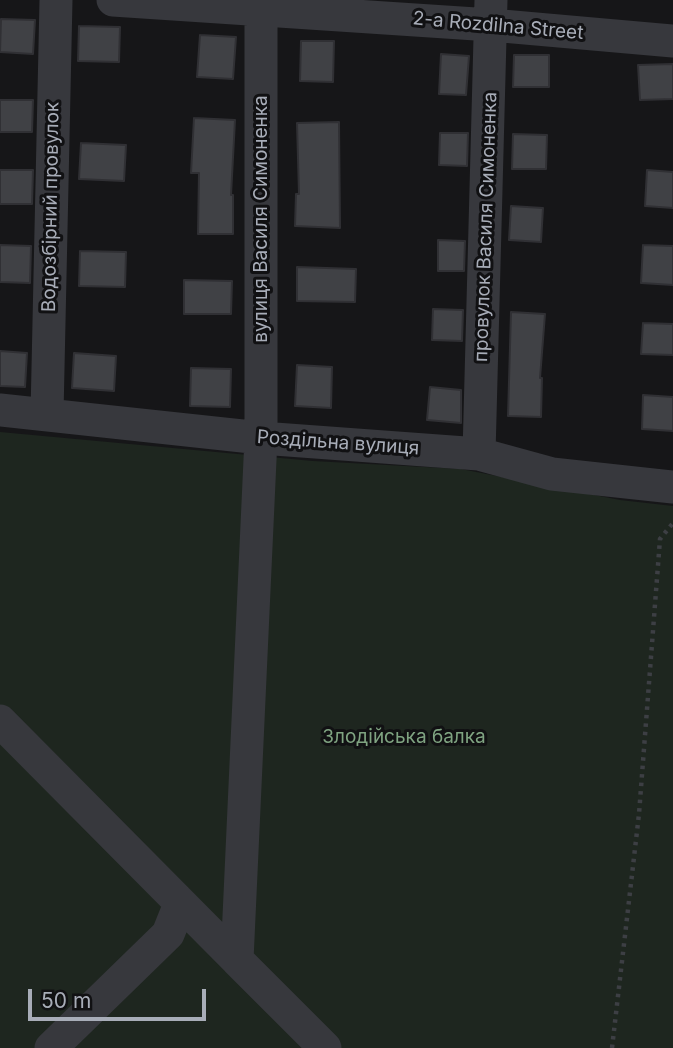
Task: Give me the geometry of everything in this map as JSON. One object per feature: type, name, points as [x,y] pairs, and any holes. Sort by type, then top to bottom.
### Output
[{"type":"street","name":"Водозбірний провулок","points":[[47,414],[56,0]]},
{"type":"street","name":"2-a Rozdilna Street","points":[[113,0],[491,12],[673,41]]},
{"type":"street","name":"вулиця Василя Симоненка","points":[[237,960],[261,438],[261,4]]},
{"type":"street","name":"провулок Василя Симоненка","points":[[479,454],[491,12]]},
{"type":"street","name":"Роздільна вулиця","points":[[0,410],[261,438],[479,454],[552,474],[673,487]]},
{"type":"street","points":[[0,722],[326,1048]]},
{"type":"street","points":[[51,1048],[168,934],[180,904]]},
{"type":"path","points":[[612,1048],[639,814],[660,539],[673,523]]},
{"type":"green space","name":"Злодійська балка","points":[[0,432],[313,461],[461,469],[620,500],[673,506],[673,1048],[0,1048]]},
{"type":"building","points":[[1,19],[35,20],[33,54],[0,52]]},
{"type":"building","points":[[79,26],[120,27],[119,62],[78,61]]},
{"type":"building","points":[[200,35],[236,37],[233,79],[197,77]]},
{"type":"building","points":[[301,41],[334,41],[333,82],[300,81]]},
{"type":"building","points":[[441,54],[469,56],[466,95],[439,94]]},
{"type":"building","points":[[514,55],[549,55],[549,87],[513,87]]},
{"type":"building","points":[[673,64],[673,99],[640,100],[638,65]]},
{"type":"building","points":[[0,100],[33,100],[32,132],[0,132]]},
{"type":"building","points":[[194,118],[235,120],[231,195],[233,234],[198,234],[199,173],[191,173]]},
{"type":"building","points":[[339,122],[340,228],[295,226],[296,194],[299,194],[297,123]]},
{"type":"building","points":[[440,133],[468,133],[467,166],[439,165]]},
{"type":"building","points":[[513,134],[547,135],[546,169],[512,169]]},
{"type":"building","points":[[81,143],[126,145],[124,181],[79,179]]},
{"type":"building","points":[[0,170],[33,170],[32,204],[0,204]]},
{"type":"building","points":[[647,170],[673,172],[673,208],[645,206]]},
{"type":"building","points":[[511,206],[543,208],[541,242],[509,240]]},
{"type":"building","points":[[438,240],[465,241],[464,271],[438,271]]},
{"type":"building","points":[[0,245],[31,246],[30,283],[0,282]]},
{"type":"building","points":[[643,245],[673,246],[673,285],[641,283]]},
{"type":"building","points":[[80,251],[126,252],[125,287],[79,286]]},
{"type":"building","points":[[297,267],[356,269],[355,302],[297,301]]},
{"type":"building","points":[[184,280],[232,281],[231,314],[184,314]]},
{"type":"building","points":[[433,309],[463,310],[462,341],[432,340]]},
{"type":"building","points":[[511,312],[545,314],[540,378],[541,417],[508,416]]},
{"type":"building","points":[[643,323],[673,324],[673,355],[641,354]]},
{"type":"building","points":[[0,351],[27,353],[25,387],[0,386]]},
{"type":"building","points":[[74,353],[116,356],[114,391],[72,388]]},
{"type":"building","points":[[297,365],[332,367],[331,408],[295,406]]},
{"type":"building","points":[[191,368],[231,369],[230,407],[190,406]]},
{"type":"building","points":[[430,387],[461,390],[461,423],[427,420]]},
{"type":"building","points":[[643,395],[673,397],[673,431],[642,429]]}]
